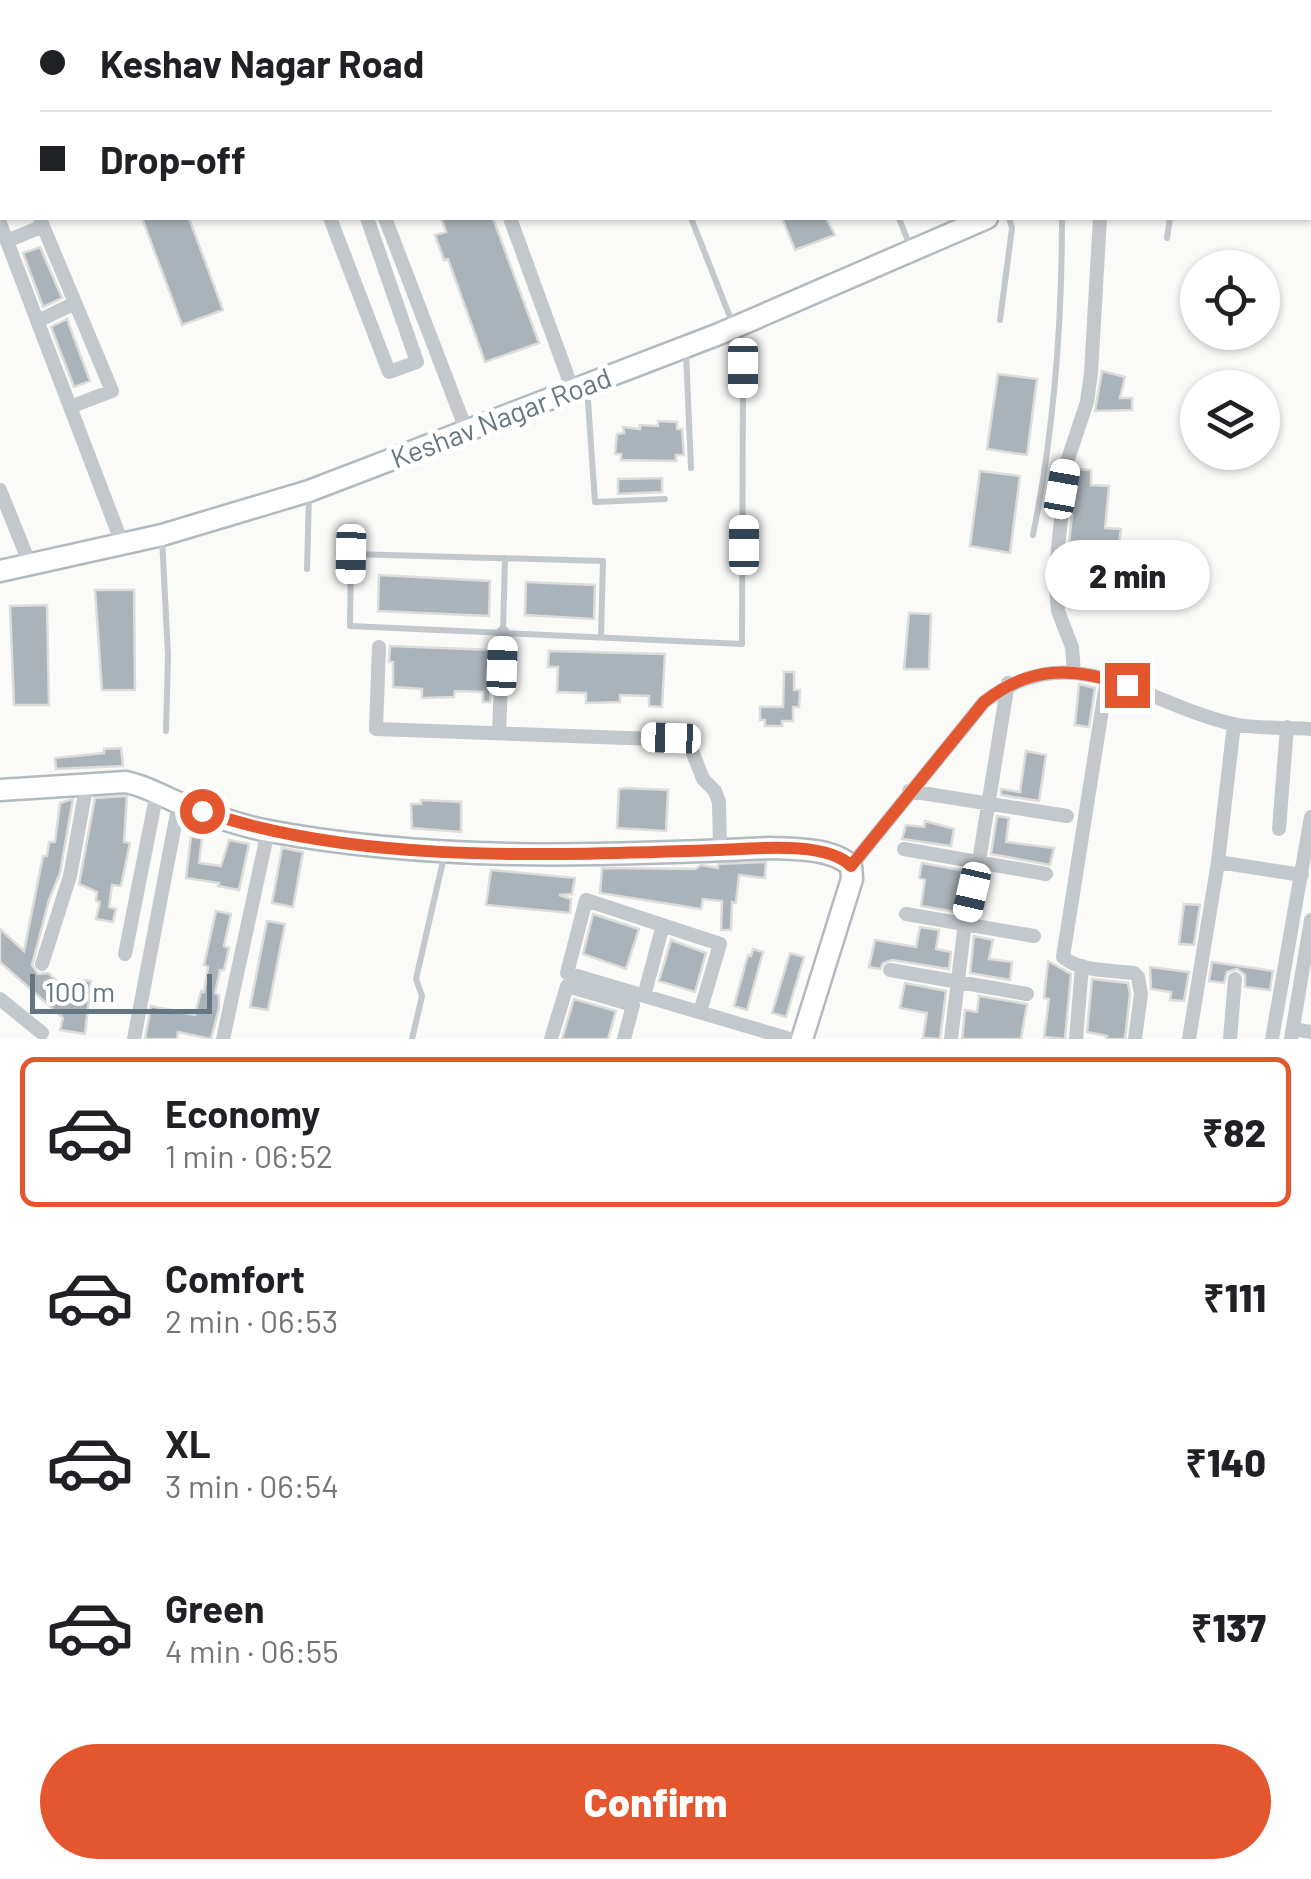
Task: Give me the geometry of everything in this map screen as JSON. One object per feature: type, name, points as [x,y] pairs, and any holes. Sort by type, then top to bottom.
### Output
[{"type":"street","points":[[331,220],[389,372],[417,362],[370,220]]},
{"type":"street","points":[[387,220],[468,432]]},
{"type":"street","points":[[511,220],[580,388]]},
{"type":"street","name":"Keshav Nagar Road","points":[[0,571],[162,535],[310,491],[734,328],[981,220]]},
{"type":"street","points":[[1074,672],[1072,647],[1058,612],[1055,577],[1064,476],[1087,402],[1091,373],[1100,220]]},
{"type":"street","points":[[7,242],[41,222],[112,391],[70,407]]},
{"type":"street","points":[[0,224],[122,543]]},
{"type":"street","points":[[38,321],[75,304]]},
{"type":"street","points":[[0,490],[28,562]]},
{"type":"street","points":[[500,732],[503,633]]},
{"type":"street","points":[[379,646],[376,729],[683,740],[720,802],[720,850]]},
{"type":"street","points":[[851,866],[984,702],[1008,683],[1049,672],[1074,672],[1107,678],[1234,724],[1311,728]]},
{"type":"street","points":[[1107,678],[1063,957],[1082,966],[1138,976],[1141,994],[1135,1039]]},
{"type":"street","points":[[950,1039],[965,922],[980,861],[1008,683]]},
{"type":"street","points":[[1189,1039],[1218,862],[1234,724]]},
{"type":"street","points":[[1279,829],[1287,727]]},
{"type":"street","points":[[0,790],[126,782],[268,831],[446,851],[535,854],[802,850],[845,860],[851,866],[852,880],[802,1039]]},
{"type":"street","points":[[42,964],[70,876],[88,784]]},
{"type":"street","points":[[125,954],[157,792]]},
{"type":"street","points":[[909,792],[1067,816]]},
{"type":"street","points":[[134,1039],[179,803]]},
{"type":"street","points":[[1272,1039],[1311,817]]},
{"type":"street","points":[[222,1039],[268,831]]},
{"type":"street","points":[[904,848],[1046,874]]},
{"type":"street","points":[[1218,862],[1302,875]]},
{"type":"street","points":[[700,1012],[720,944],[586,900],[567,973],[790,1039]]},
{"type":"street","points":[[906,914],[1034,936]]},
{"type":"street","points":[[1311,920],[1292,1034],[1311,1032]]},
{"type":"street","points":[[644,996],[664,925]]},
{"type":"street","points":[[1076,1039],[1082,966]]},
{"type":"street","points":[[890,970],[1027,994]]},
{"type":"street","points":[[1230,1039],[1235,979]]},
{"type":"street","points":[[551,1039],[568,986],[633,1005],[624,1039]]},
{"type":"street","points":[[0,999],[42,1033]]},
{"type":"lane","points":[[602,638],[603,560],[351,554],[350,626],[602,638],[742,644],[743,368],[734,328],[692,220]]},
{"type":"lane","points":[[901,220],[912,250]]},
{"type":"lane","points":[[1000,320],[1012,228],[1010,220]]},
{"type":"lane","points":[[1033,535],[1054,399],[1062,220]]},
{"type":"lane","points":[[1166,238],[1170,220]]},
{"type":"lane","points":[[686,347],[691,468]]},
{"type":"lane","points":[[580,388],[595,502],[665,499]]},
{"type":"lane","points":[[308,569],[310,491]]},
{"type":"lane","points":[[162,535],[168,655],[166,731]]},
{"type":"lane","points":[[503,633],[504,558]]},
{"type":"lane","points":[[412,1039],[422,996],[416,978],[446,851]]},
{"type":"building","points":[[143,220],[190,220],[223,310],[182,325]]},
{"type":"building","points":[[442,220],[494,220],[539,343],[485,362],[448,259],[444,260],[435,235],[446,232]]},
{"type":"building","points":[[783,220],[827,220],[835,235],[795,250]]},
{"type":"building","points":[[40,247],[62,298],[43,307],[23,253]]},
{"type":"building","points":[[67,319],[90,381],[74,387],[51,327]]},
{"type":"building","points":[[1102,371],[1125,377],[1120,398],[1132,398],[1132,410],[1095,411]]},
{"type":"building","points":[[998,374],[1037,379],[1027,455],[987,449]]},
{"type":"building","points":[[658,421],[677,422],[677,429],[682,429],[684,455],[676,455],[676,461],[621,460],[621,454],[615,454],[617,434],[624,433],[623,427],[658,426]]},
{"type":"building","points":[[1077,469],[1091,470],[1091,485],[1109,486],[1105,528],[1121,529],[1117,559],[1094,557],[1093,572],[1066,570]]},
{"type":"building","points":[[980,471],[1020,476],[1010,553],[970,546]]},
{"type":"building","points":[[662,478],[662,492],[618,494],[618,479]]},
{"type":"building","points":[[379,575],[490,581],[489,616],[378,611]]},
{"type":"building","points":[[526,582],[595,585],[594,619],[525,615]]},
{"type":"building","points":[[95,590],[134,590],[135,690],[102,690]]},
{"type":"building","points":[[47,605],[49,705],[14,705],[10,606]]},
{"type":"building","points":[[909,613],[931,614],[929,669],[904,669]]},
{"type":"building","points":[[390,646],[492,650],[490,702],[483,702],[483,692],[455,691],[454,697],[422,698],[422,689],[393,687]]},
{"type":"building","points":[[549,651],[665,654],[662,707],[649,706],[649,696],[620,695],[620,702],[586,703],[586,693],[557,692],[558,667],[548,667]]},
{"type":"building","points":[[784,672],[794,672],[794,690],[800,690],[799,707],[793,707],[793,721],[765,726],[765,720],[760,720],[760,707],[783,707]]},
{"type":"building","points":[[1079,684],[1095,688],[1089,727],[1075,725]]},
{"type":"building","points":[[121,748],[123,766],[56,769],[55,758]]},
{"type":"building","points":[[1026,751],[1046,755],[1039,801],[1001,795],[1001,789],[1020,792]]},
{"type":"building","points":[[619,789],[668,790],[666,831],[617,828]]},
{"type":"building","points":[[127,796],[124,842],[130,843],[121,886],[112,885],[109,907],[116,909],[113,922],[96,919],[100,902],[96,901],[97,892],[79,884],[95,798]]},
{"type":"building","points":[[73,799],[60,873],[32,965],[38,974],[48,973],[76,998],[78,980],[91,981],[85,1034],[60,1030],[63,1018],[0,962],[0,929],[24,951],[43,856],[47,856],[49,842],[55,842],[60,803]]},
{"type":"building","points":[[421,800],[461,802],[461,832],[412,828],[411,804],[421,804]]},
{"type":"building","points":[[997,816],[1009,818],[1006,842],[1054,848],[1050,865],[991,854]]},
{"type":"building","points":[[925,821],[954,829],[951,846],[902,839],[906,825],[924,827]]},
{"type":"building","points":[[192,828],[203,830],[199,863],[221,866],[229,840],[249,844],[239,890],[186,878]]},
{"type":"building","points":[[282,848],[303,852],[293,907],[272,903]]},
{"type":"building","points":[[766,862],[765,878],[739,875],[736,903],[732,902],[731,930],[721,930],[722,901],[703,899],[701,909],[600,893],[602,868],[695,869],[701,865],[718,868],[718,864]]},
{"type":"building","points":[[922,863],[966,871],[956,912],[921,906],[925,880],[919,878]]},
{"type":"building","points":[[491,870],[575,878],[572,894],[559,895],[571,899],[570,913],[486,905]]},
{"type":"building","points":[[1184,904],[1200,905],[1194,945],[1179,944]]},
{"type":"building","points":[[216,911],[231,914],[224,946],[229,948],[215,993],[219,995],[219,1008],[211,1039],[178,1032],[177,1039],[145,1039],[151,1006],[195,1015],[201,991],[204,992],[208,967],[204,965]]},
{"type":"building","points":[[593,914],[639,929],[626,969],[583,954]]},
{"type":"building","points":[[267,921],[285,924],[268,1010],[250,1007]]},
{"type":"building","points":[[920,927],[939,930],[936,949],[951,952],[949,969],[892,960],[880,969],[869,967],[875,940],[916,947]]},
{"type":"building","points":[[974,936],[993,940],[989,959],[1012,962],[1010,980],[970,973]]},
{"type":"building","points":[[671,940],[706,953],[695,992],[659,981]]},
{"type":"building","points":[[753,949],[763,952],[747,1010],[734,1006]]},
{"type":"building","points":[[790,953],[804,957],[786,1017],[772,1013]]},
{"type":"building","points":[[1048,961],[1071,974],[1065,1039],[1044,1037]]},
{"type":"building","points":[[1212,962],[1273,971],[1270,990],[1245,987],[1245,975],[1237,969],[1227,972],[1224,983],[1209,981]]},
{"type":"building","points":[[1150,967],[1189,972],[1184,1001],[1170,1000],[1171,992],[1151,989]]},
{"type":"building","points":[[1092,979],[1128,983],[1125,1039],[1106,1039],[1107,1036],[1087,1032]]},
{"type":"building","points":[[905,983],[946,991],[940,1039],[923,1038],[927,1013],[900,1008]]},
{"type":"building","points":[[979,996],[1027,1004],[1021,1039],[962,1039],[965,1010],[977,1012]]},
{"type":"building","points":[[574,999],[616,1011],[608,1039],[562,1039]]},
{"type":"route","points":[[202,811],[268,831],[412,850],[535,854],[770,848],[832,856],[851,866],[984,702],[1008,683],[1049,672],[1074,672],[1127,685]]}]
